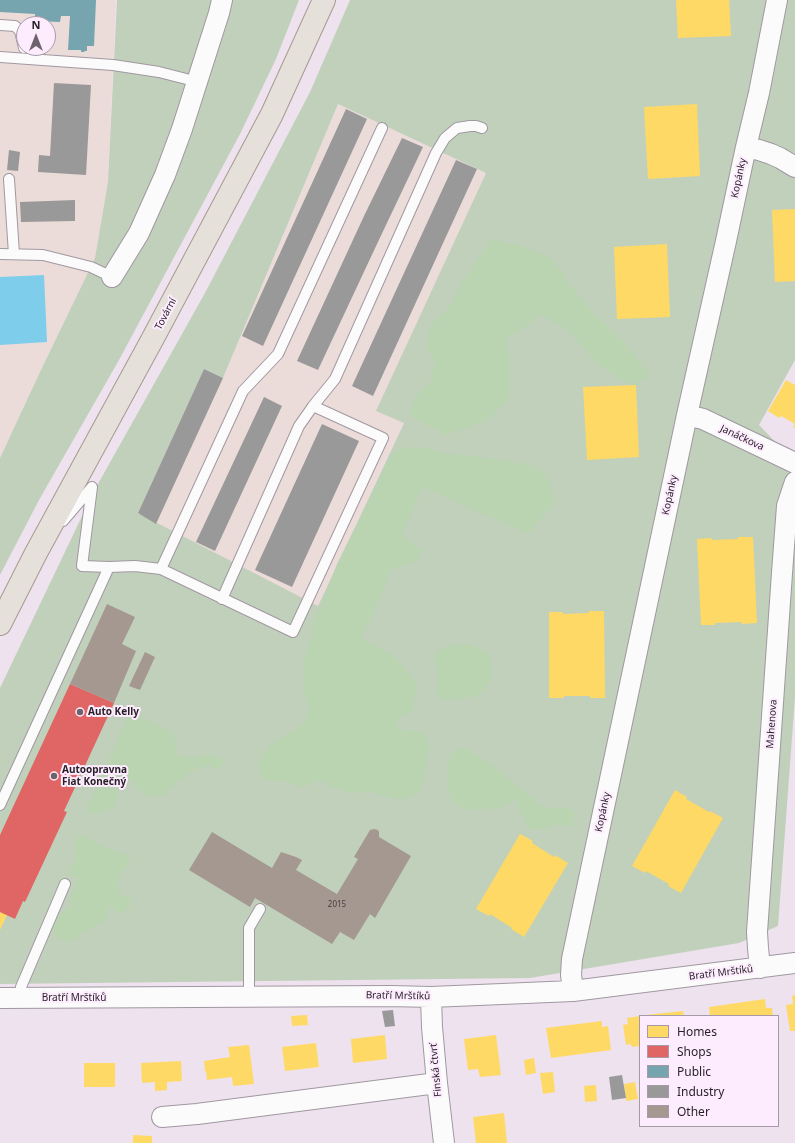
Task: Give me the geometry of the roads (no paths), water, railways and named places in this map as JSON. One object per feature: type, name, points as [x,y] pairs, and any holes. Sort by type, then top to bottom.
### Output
[{"type":"main road","name":"Tovární","points":[[0,624],[36,553],[152,340],[272,114],[324,0]]},
{"type":"street","points":[[112,277],[139,233],[165,175],[198,82],[222,0]]},
{"type":"street","name":"Kopánky","points":[[573,991],[572,959],[687,415],[759,93],[777,0]]},
{"type":"street","points":[[746,147],[771,154],[795,167]]},
{"type":"street","name":"Janáčkova","points":[[687,415],[703,420],[795,463]]},
{"type":"street","name":"Mahenova","points":[[760,968],[757,932],[782,565],[787,506],[795,482]]},
{"type":"street","name":"Bratří Mrštíků","points":[[0,998],[249,996],[432,997],[573,991],[795,963]]},
{"type":"street","name":"Finská čtvrť","points":[[432,997],[432,1027],[444,1143]]},
{"type":"street","points":[[162,1117],[197,1114],[437,1083]]},
{"type":"lane","points":[[0,25],[16,27]]},
{"type":"lane","points":[[0,57],[113,65],[159,72],[198,82]]},
{"type":"lane","points":[[222,599],[299,426],[335,379],[439,148],[445,138],[457,128],[470,126],[482,128]]},
{"type":"lane","points":[[161,569],[243,391],[278,354],[382,128]]},
{"type":"lane","points":[[9,179],[14,254]]},
{"type":"lane","points":[[0,254],[43,255],[91,267],[112,277]]},
{"type":"lane","points":[[36,553],[92,487],[82,566],[135,566],[161,569],[293,632],[383,438],[313,406]]},
{"type":"lane","points":[[0,804],[109,567]]},
{"type":"lane","points":[[22,998],[21,987],[65,884]]},
{"type":"lane","points":[[249,996],[249,928],[260,909]]},
{"type":"water","points":[[44,275],[47,342],[0,345],[0,277]]},
{"type":"place","name":"Auto Kelly","points":[[80,712]]},
{"type":"place","name":"Autoopravna Fiat Konečný","points":[[54,776]]}]
